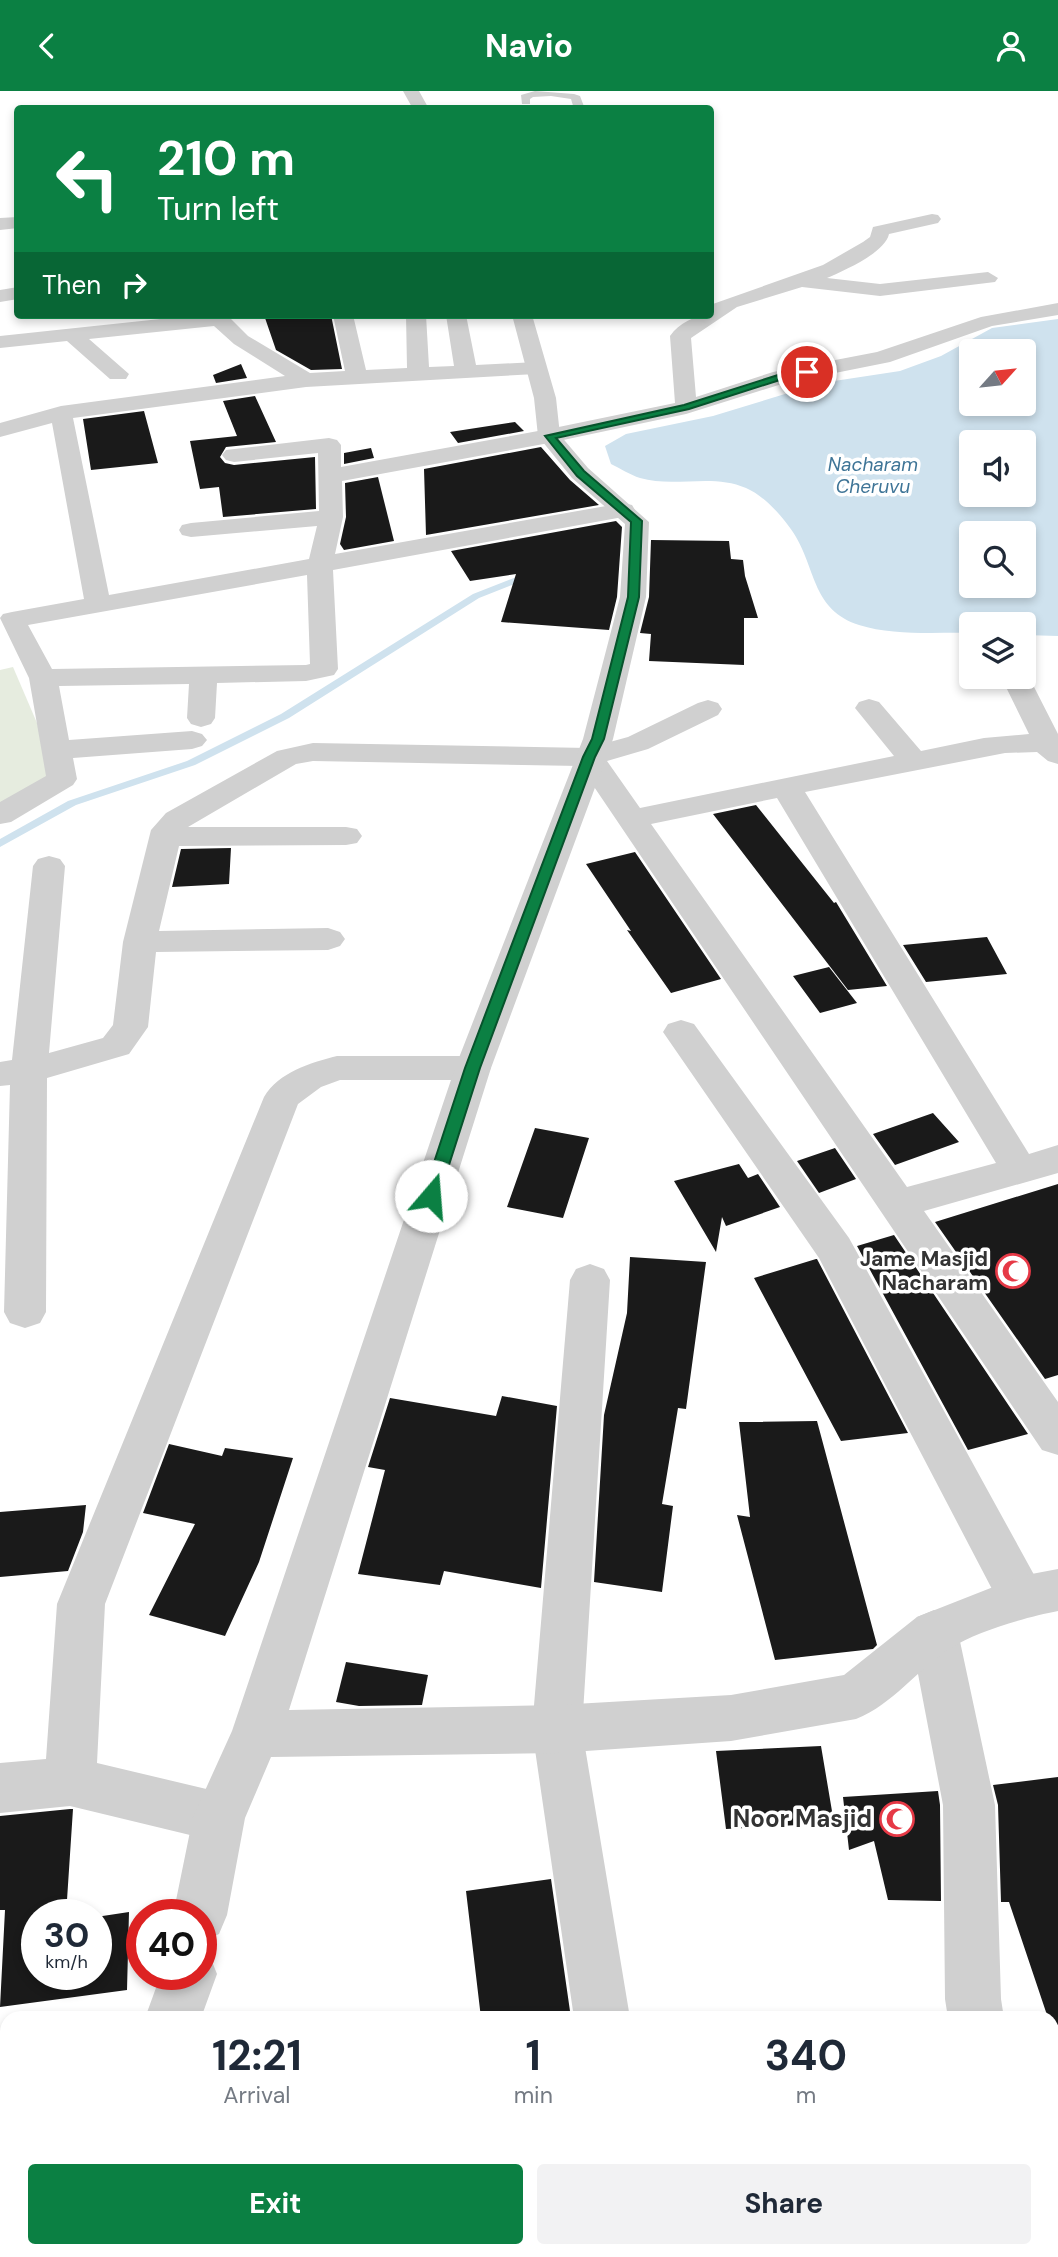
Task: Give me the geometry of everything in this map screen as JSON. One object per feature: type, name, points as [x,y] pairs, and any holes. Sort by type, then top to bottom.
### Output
[{"type":"street","points":[[714,312],[723,306],[802,281],[862,253],[879,239],[880,231],[932,219]]},
{"type":"street","points":[[802,281],[880,290],[988,278]]},
{"type":"street","points":[[329,476],[550,436],[686,407],[781,377],[882,357],[988,320],[1058,309]]},
{"type":"street","points":[[0,342],[199,319]]},
{"type":"street","points":[[218,319],[241,340],[306,380]]},
{"type":"street","points":[[344,319],[357,377]]},
{"type":"street","points":[[416,319],[418,373]]},
{"type":"street","points":[[457,319],[466,371]]},
{"type":"street","points":[[203,1899],[219,1817],[256,1734],[473,1068],[598,739],[633,597],[636,521],[580,474],[550,436],[545,398],[524,319]]},
{"type":"street","points":[[686,407],[680,336],[704,319]]},
{"type":"street","points":[[71,334],[118,374]]},
{"type":"street","points":[[0,430],[61,413],[306,380],[536,368]]},
{"type":"street","points":[[61,413],[99,606]]},
{"type":"street","points":[[43,678],[306,673],[324,669],[320,566],[331,517],[329,445],[234,455]]},
{"type":"street","points":[[0,815],[62,779],[43,678],[12,620],[623,510]]},
{"type":"street","points":[[191,530],[331,517]]},
{"type":"street","points":[[57,750],[196,729],[204,675]]},
{"type":"street","points":[[1021,689],[1054,751]]},
{"type":"street","points":[[869,708],[914,761]]},
{"type":"street","points":[[14,1072],[116,1046],[130,1027],[140,942],[167,830],[177,820],[287,757],[313,752],[589,757],[638,743],[708,709]]},
{"type":"street","points":[[630,819],[996,745],[1033,742],[1054,751]]},
{"type":"street","points":[[589,757],[1058,1437]]},
{"type":"street","points":[[786,787],[1018,1168]]},
{"type":"street","points":[[166,837],[346,836]]},
{"type":"street","points":[[25,1312],[14,1072],[49,866]]},
{"type":"street","points":[[140,942],[328,939]]},
{"type":"street","points":[[256,1734],[557,1729],[731,1718],[856,1696],[934,1632],[1039,1593],[835,1249],[681,1032]]},
{"type":"street","points":[[70,1781],[81,1604],[282,1097],[307,1078],[337,1068],[473,1068]]},
{"type":"street","points":[[899,1204],[1018,1168],[1058,1159]]},
{"type":"street","points":[[590,1280],[557,1729],[602,2011]]},
{"type":"street","points":[[934,1632],[970,1805],[972,1999],[975,2011]]},
{"type":"street","points":[[0,1788],[70,1781],[219,1817]]},
{"type":"street","points":[[176,2011],[183,1990]]},
{"type":"lane","points":[[528,96],[571,92]]},
{"type":"shaded area","points":[[13,667],[37,723],[55,777],[0,807],[0,670]]},
{"type":"water","name":"Nacharam Cheruvu","points":[[1058,319],[1058,636],[1036,635],[1036,612],[959,612],[959,633],[900,632],[859,625],[844,618],[824,600],[796,537],[781,516],[760,497],[733,484],[707,481],[666,482],[640,478],[611,464],[605,446],[626,434],[713,416],[821,383],[900,371],[941,356],[959,346],[959,417],[1036,417],[1036,339],[972,339],[992,328]]},
{"type":"building","points":[[265,319],[332,319],[342,369],[311,370],[276,350]]},
{"type":"building","points":[[241,364],[247,378],[216,383],[213,375]]},
{"type":"building","points":[[255,396],[276,442],[226,447],[220,457],[225,463],[234,465],[315,457],[316,509],[223,517],[219,487],[200,489],[190,441],[237,436],[223,401]]},
{"type":"building","points":[[144,411],[158,463],[91,470],[83,419]]},
{"type":"building","points":[[515,422],[524,431],[458,443],[450,432]]},
{"type":"building","points":[[541,447],[570,480],[599,505],[426,535],[424,469]]},
{"type":"building","points":[[371,448],[374,458],[344,464],[344,453]]},
{"type":"building","points":[[378,477],[394,541],[344,550],[340,544],[346,517],[345,483]]},
{"type":"building","points":[[616,521],[622,527],[617,597],[609,630],[501,622],[516,574],[470,581],[451,551]]},
{"type":"building","points":[[651,540],[729,541],[731,559],[743,560],[758,618],[744,618],[744,665],[649,661],[651,634],[640,633],[649,597]]},
{"type":"building","points":[[756,805],[834,903],[836,902],[887,986],[848,990],[713,814]]},
{"type":"building","points":[[231,848],[229,884],[172,887],[181,849]]},
{"type":"building","points":[[635,852],[721,979],[671,993],[586,864]]},
{"type":"building","points":[[987,937],[1007,974],[926,982],[903,945]]},
{"type":"building","points":[[829,967],[857,1003],[820,1013],[793,976]]},
{"type":"building","points":[[933,1113],[959,1142],[895,1165],[873,1134]]},
{"type":"building","points":[[535,1128],[589,1138],[563,1218],[507,1207]]},
{"type":"building","points":[[835,1148],[856,1179],[819,1193],[797,1161]]},
{"type":"building","points":[[739,1164],[748,1178],[758,1174],[780,1207],[726,1226],[722,1217],[716,1252],[674,1181]]},
{"type":"building","name":"Jame Masjid Nacharam","points":[[1058,1184],[1058,1375],[1045,1379],[935,1222]]},
{"type":"building","points":[[894,1235],[1028,1434],[968,1450],[857,1246]]},
{"type":"building","points":[[630,1257],[706,1262],[686,1409],[678,1408],[662,1504],[673,1506],[662,1592],[594,1582],[604,1415],[627,1313]]},
{"type":"building","points":[[817,1259],[908,1433],[841,1441],[754,1278]]},
{"type":"building","points":[[502,1396],[557,1406],[541,1588],[444,1571],[440,1585],[358,1574],[385,1470],[368,1467],[390,1398],[496,1416]]},
{"type":"building","points":[[817,1421],[877,1645],[873,1649],[775,1660],[737,1515],[750,1517],[739,1422]]},
{"type":"building","points":[[169,1444],[222,1456],[225,1448],[293,1458],[259,1562],[225,1636],[149,1615],[195,1524],[143,1513]]},
{"type":"building","points":[[86,1505],[83,1532],[68,1571],[0,1577],[0,1512]]},
{"type":"building","points":[[346,1662],[428,1675],[422,1705],[359,1706],[336,1702]]},
{"type":"building","points":[[821,1746],[834,1823],[726,1829],[716,1751]]},
{"type":"building","points":[[1058,1777],[1058,2011],[1046,2011],[1009,1902],[1001,1902],[998,1805],[993,1785]]},
{"type":"building","name":"Noor Masjid","points":[[938,1791],[941,1901],[888,1900],[874,1841],[849,1850],[843,1797]]},
{"type":"building","points":[[73,1809],[67,1899],[21,1899],[21,1990],[112,1990],[112,1915],[126,1912],[127,1990],[0,2007],[5,1910],[0,1910],[0,1816]]},
{"type":"building","points":[[551,1879],[570,2011],[480,2011],[466,1891]]},
{"type":"waterway","points":[[0,844],[72,803],[191,763],[285,716],[476,596],[532,574]]},
{"type":"place","name":"Jame Masjid Nacharam","points":[[1013,1271]]},
{"type":"place","name":"Noor Masjid","points":[[897,1819]]},
{"type":"route","points":[[431,1196],[473,1068],[598,739],[633,597],[636,521],[580,474],[550,436],[686,407],[781,377],[807,372]]}]
